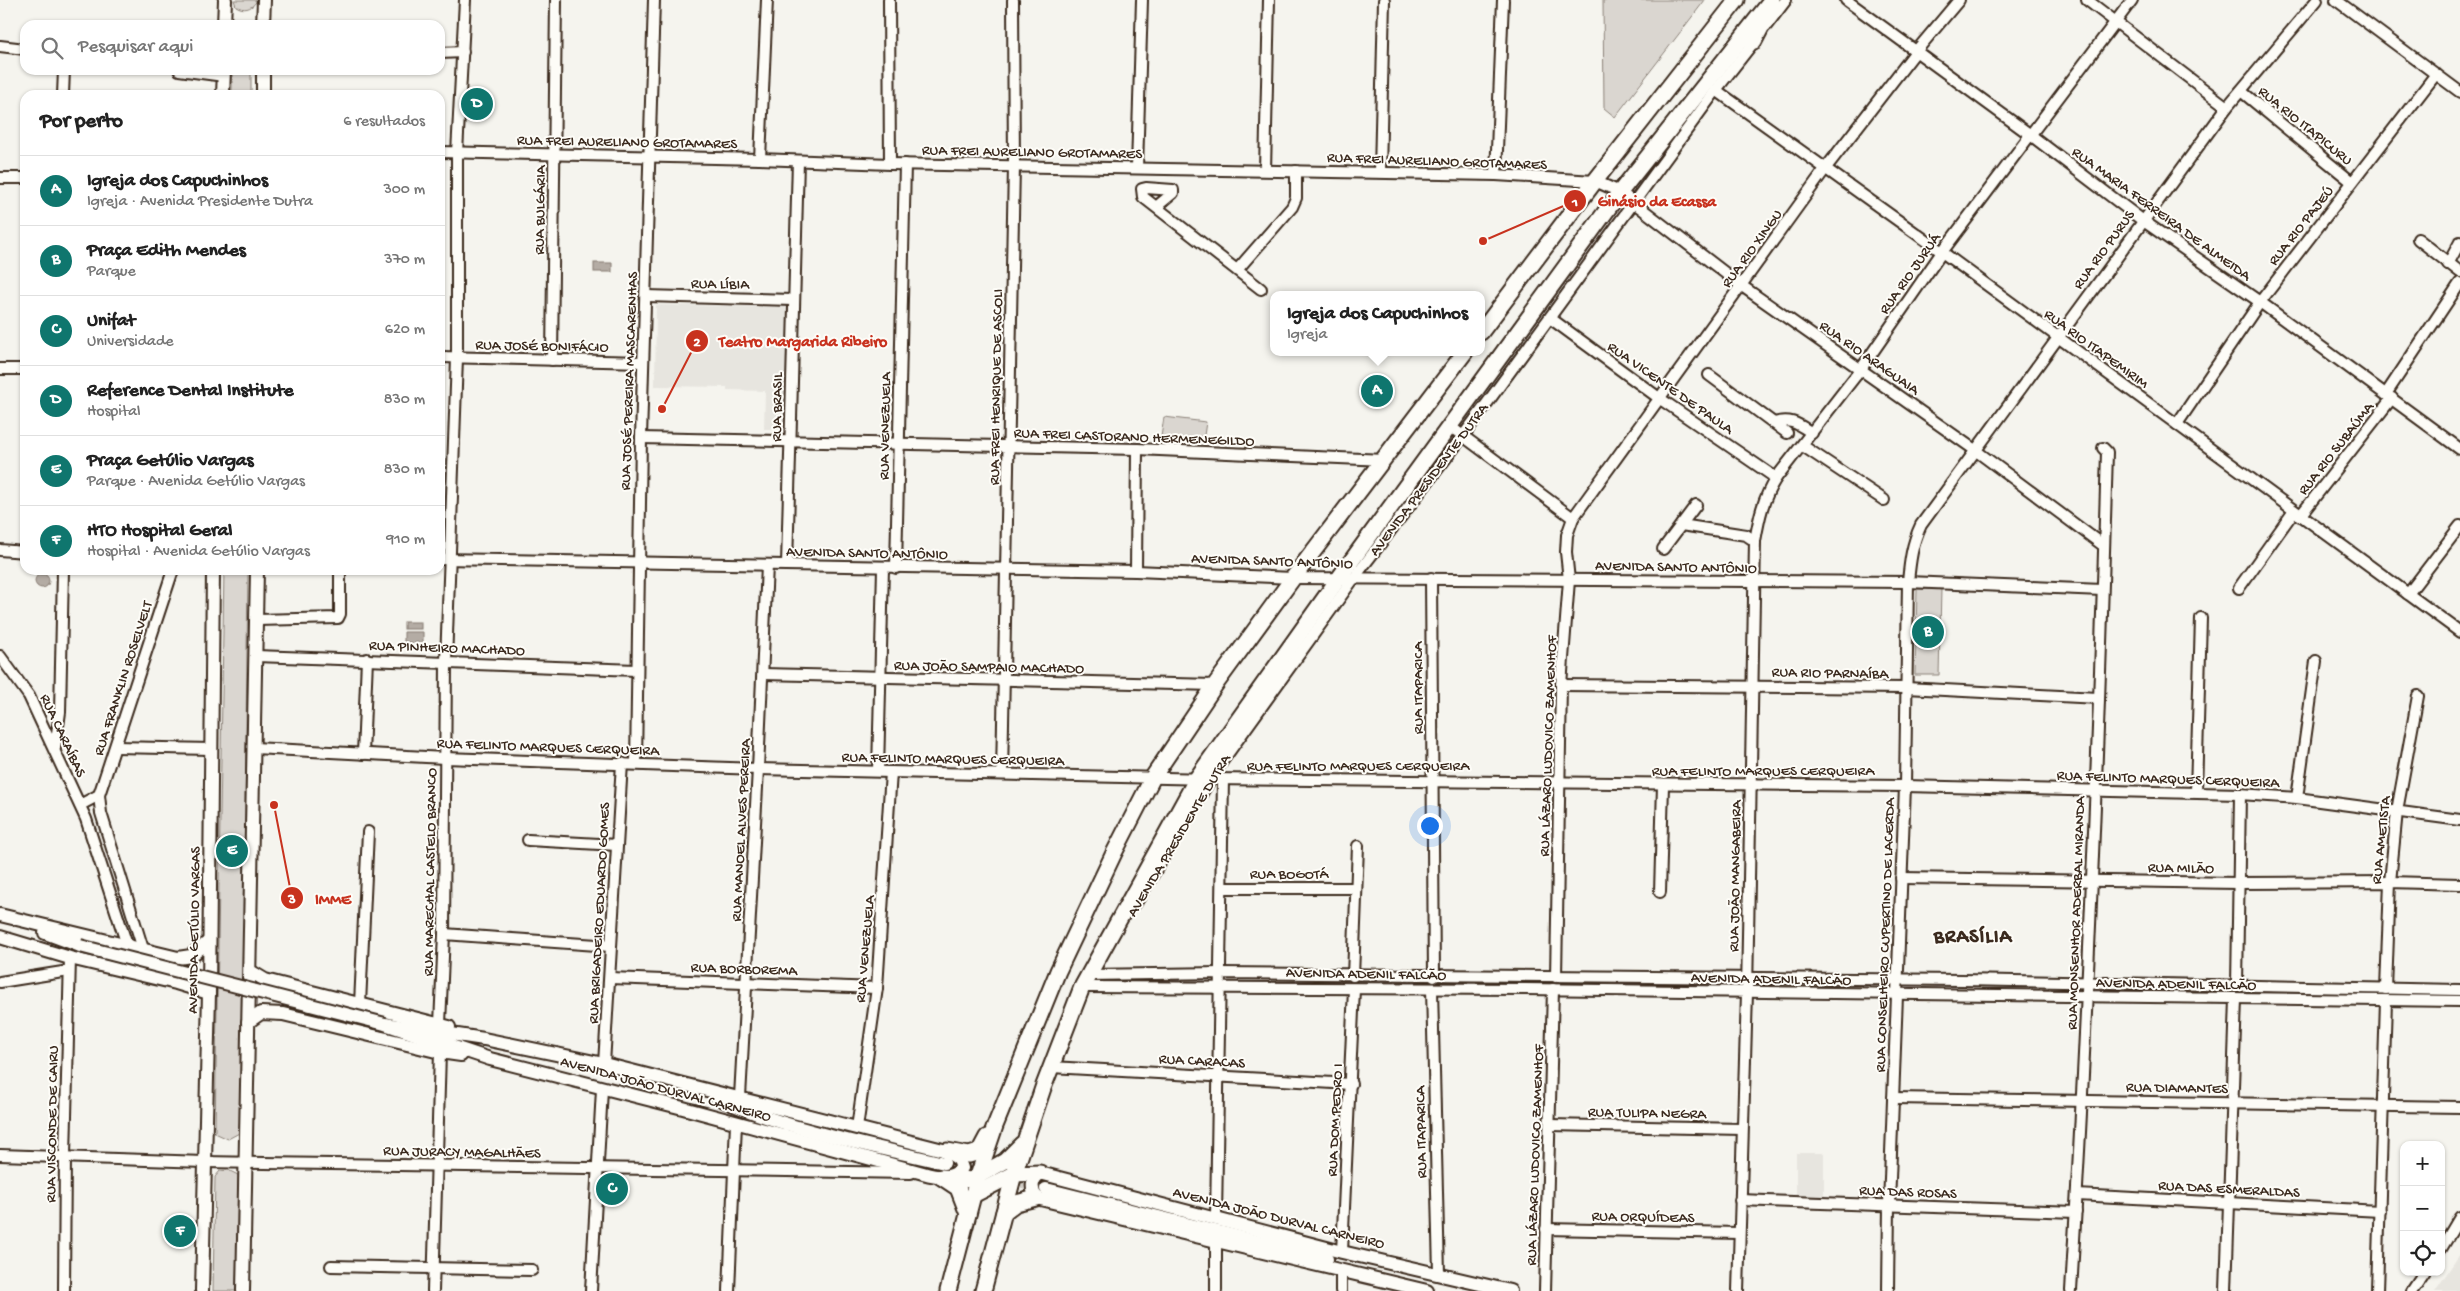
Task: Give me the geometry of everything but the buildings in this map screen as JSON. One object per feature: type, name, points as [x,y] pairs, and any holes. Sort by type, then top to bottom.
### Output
[{"type":"highway","points":[[1754,41],[1774,0]]},
{"type":"highway","name":"AVENIDA PRESIDENTE DUTRA","points":[[983,1291],[1014,1174],[1051,1067],[1086,977],[1204,779],[1347,578],[1457,431],[1574,256],[1620,192],[1692,112],[1774,0]]},
{"type":"highway","points":[[1485,327],[1594,181],[1734,2]]},
{"type":"highway","points":[[948,1291],[975,1194],[978,1176],[995,1126],[1058,971],[1153,777],[1215,685],[1293,578],[1385,460],[1462,356]]},
{"type":"highway","points":[[944,1164],[979,1152],[995,1126]]},
{"type":"highway","points":[[944,1164],[965,1181],[971,1180],[1005,1161],[1026,1142],[1032,1162],[1040,1174]]},
{"type":"highway","points":[[944,1164],[958,1188],[968,1214]]},
{"type":"highway","points":[[975,1194],[1014,1174],[1024,1172],[1040,1174]]},
{"type":"highway","points":[[1004,1212],[1016,1203],[1041,1193]]},
{"type":"main road","points":[[224,20],[225,0]]},
{"type":"main road","points":[[263,20],[264,0]]},
{"type":"main road","points":[[223,90],[224,75]]},
{"type":"main road","points":[[263,75],[264,90]]},
{"type":"main road","name":"AVENIDA GETÚLIO VARGAS","points":[[202,1291],[209,993],[214,575]]},
{"type":"main road","points":[[243,1291],[257,575]]},
{"type":"main road","name":"AVENIDA JOÃO DURVAL CARNEIRO","points":[[0,916],[178,958]]},
{"type":"main road","name":"AVENIDA JOÃO DURVAL CARNEIRO","points":[[0,916],[80,946],[385,1024],[490,1059],[602,1089],[691,1110],[923,1174],[944,1164]]},
{"type":"main road","name":"AVENIDA JOÃO DURVAL CARNEIRO","points":[[0,936],[80,946]]},
{"type":"main road","name":"AVENIDA JOÃO DURVAL CARNEIRO","points":[[0,936],[69,964],[176,983],[209,993]]},
{"type":"main road","points":[[176,983],[185,978],[187,970],[178,958],[191,956],[209,941]]},
{"type":"main road","points":[[250,971],[265,980],[440,1024],[484,1039]]},
{"type":"main road","points":[[283,1014],[280,1001],[283,994],[295,988]]},
{"type":"main road","points":[[248,1022],[262,1013],[283,1014],[440,1052],[490,1059]]},
{"type":"main road","name":"AVENIDA JOÃO DURVAL CARNEIRO","points":[[385,1024],[484,1039],[604,1064],[694,1088],[740,1097],[857,1128],[944,1164]]},
{"type":"main road","points":[[694,1088],[729,1104],[769,1118],[944,1164]]},
{"type":"main road","points":[[691,1110],[769,1118]]},
{"type":"main road","points":[[1040,1174],[1032,1186],[1041,1193],[1216,1242],[1427,1291]]},
{"type":"main road","name":"AVENIDA JOÃO DURVAL CARNEIRO","points":[[1040,1174],[1342,1252],[1510,1291]]},
{"type":"main road","points":[[1041,1193],[1326,1258],[1341,1270]]},
{"type":"main road","points":[[1326,1258],[1342,1252]]},
{"type":"street","name":"RUA MARECHAL CASTELO BRANCO","points":[[440,1024],[444,934],[446,758],[445,559],[457,358],[457,153],[466,0]]},
{"type":"street","name":"RUA BULGÁRIA","points":[[552,360],[556,0]]},
{"type":"street","name":"RUA JOSÉ PEREIRA MASCARENHAS","points":[[636,763],[641,438],[654,0]]},
{"type":"street","points":[[760,159],[767,0]]},
{"type":"street","points":[[889,0],[890,164]]},
{"type":"street","name":"RUA FREI HENRIQUE DE ASCOLI","points":[[1002,774],[1014,166],[1013,0]]},
{"type":"street","points":[[1138,168],[1142,0]]},
{"type":"street","points":[[1264,170],[1269,0]]},
{"type":"street","points":[[1380,172],[1384,0]]},
{"type":"street","points":[[1496,175],[1503,0]]},
{"type":"street","name":"AVENIDA PRESIDENTE DUTRA","points":[[1494,378],[1550,318],[1635,203],[1692,112],[1716,90],[1786,0]]},
{"type":"street","name":"RUA MARIA FERREIRA DE ALMEIDA","points":[[1846,0],[2032,136],[2142,220],[2260,302],[2460,449]]},
{"type":"street","name":"RUA RIO XINGU","points":[[1573,518],[1826,169],[1916,50],[1959,0]]},
{"type":"street","points":[[2087,0],[2227,107]]},
{"type":"street","name":"RUA RIO JURUÁ","points":[[1754,582],[1755,541],[1760,512],[1776,478],[1803,446],[1861,369],[1942,252],[2032,136],[2114,21],[2132,0]]},
{"type":"street","name":"RUA RIO PURUS","points":[[1975,450],[2058,339],[2142,220],[2227,107],[2317,0]]},
{"type":"street","points":[[2336,0],[2460,92]]},
{"type":"street","points":[[0,46],[20,48]]},
{"type":"street","points":[[445,53],[463,52]]},
{"type":"street","name":"RUA RIO PAJEÚ","points":[[2177,424],[2260,302],[2436,74]]},
{"type":"street","points":[[63,90],[64,75]]},
{"type":"street","name":"RUA RIO ITAPEMIRIM","points":[[1716,90],[1942,252],[2058,339],[2460,632]]},
{"type":"street","name":"RUA RIO ITAPICURU","points":[[2241,91],[2352,182]]},
{"type":"street","name":"RUA FREI AURELIANO GROTAMARES","points":[[445,152],[760,159],[890,164],[1496,175],[1594,181],[1620,192]]},
{"type":"street","name":"RUA BRASIL","points":[[787,565],[798,161]]},
{"type":"street","name":"RUA VENEZUELA","points":[[896,568],[905,164]]},
{"type":"street","points":[[1238,269],[1292,207],[1296,198],[1296,171]]},
{"type":"street","points":[[0,178],[20,178]]},
{"type":"street","name":"RUA RIO ARAGUAIA","points":[[1620,192],[1742,286],[1975,450],[2104,546]]},
{"type":"street","points":[[1156,207],[1261,288]]},
{"type":"street","points":[[2418,239],[2460,272]]},
{"type":"street","points":[[2448,264],[2460,242]]},
{"type":"street","points":[[1574,256],[1587,268]]},
{"type":"street","name":"RUA RIO SUBAÚMA","points":[[2239,588],[2389,396],[2460,283]]},
{"type":"street","name":"RUA LÍBIA","points":[[646,296],[793,300]]},
{"type":"street","name":"RUA VICENTE DE PAULA","points":[[1550,318],[1659,398],[1776,478]]},
{"type":"street","name":"RUA JOSÉ BONIFÁCIO","points":[[445,358],[643,362]]},
{"type":"street","points":[[0,369],[20,369]]},
{"type":"street","points":[[1709,375],[1787,433]]},
{"type":"street","points":[[1774,423],[1783,420],[1793,421],[1812,433]]},
{"type":"street","points":[[1457,431],[1573,518]]},
{"type":"street","name":"RUA FREI CASTORANO HERMENEGILDO","points":[[641,438],[1137,450],[1385,460]]},
{"type":"street","points":[[1803,446],[1884,500]]},
{"type":"street","name":"RUA MONSENHOR ADERBAL MIRANDA","points":[[2071,1291],[2087,997],[2095,789],[2107,452],[2103,448]]},
{"type":"street","points":[[1136,571],[1137,450]]},
{"type":"street","name":"RUA CONSELHEIRO CUPERTINO DE LACERDA","points":[[1888,1291],[1889,1205],[1905,786],[1908,582],[1910,560],[1920,526],[1975,450]]},
{"type":"street","points":[[1663,549],[1696,505]]},
{"type":"street","name":"RUA LÁZARO LUDOVICO ZAMENHOF","points":[[1556,977],[1562,685],[1569,580],[1566,552],[1573,518]]},
{"type":"street","points":[[1681,525],[1746,535],[1755,541]]},
{"type":"street","points":[[2408,594],[2460,526]]},
{"type":"street","points":[[0,550],[20,552]]},
{"type":"street","name":"AVENIDA SANTO ANTÔNIO","points":[[445,559],[1136,571],[1293,578],[1908,582],[2102,590]]},
{"type":"street","name":"RUA MANOEL ALVES PEREIRA","points":[[740,1097],[767,565]]},
{"type":"street","points":[[878,771],[883,568]]},
{"type":"street","points":[[55,748],[60,712],[62,575]]},
{"type":"street","name":"RUA FRANKLIN ROSELVELT","points":[[99,795],[171,575]]},
{"type":"street","points":[[256,620],[338,618],[340,614],[340,575]]},
{"type":"street","name":"RUA ITAPARICA","points":[[1431,578],[1434,977]]},
{"type":"street","name":"RUA JOÃO MANGABEIRA","points":[[1738,1291],[1747,993],[1754,582]]},
{"type":"street","points":[[2196,792],[2201,618]]},
{"type":"street","name":"RUA CARAÍBAS","points":[[0,656],[29,696],[55,748],[80,805],[126,945]]},
{"type":"street","name":"RUA PINHEIRO MACHADO","points":[[256,656],[636,670]]},
{"type":"street","points":[[363,754],[367,659]]},
{"type":"street","points":[[2298,798],[2316,661]]},
{"type":"street","name":"RUA JOÃO SAMPAIO MACHADO","points":[[762,674],[1215,685]]},
{"type":"street","name":"RUA RIO PARNAÍBA","points":[[1562,685],[1906,688],[2098,698]]},
{"type":"street","name":"RUA AMETISTA","points":[[2386,989],[2390,882],[2396,812],[2418,696]]},
{"type":"street","points":[[116,746],[211,749]]},
{"type":"street","name":"RUA FELINTO MARQUES CERQUEIRA","points":[[254,748],[446,758],[636,763],[758,769],[1204,779],[1561,781],[1663,785],[1905,786],[2196,792],[2298,798],[2460,820]]},
{"type":"street","name":"RUA BRIGADEIRO EDUARDO GOMES","points":[[604,1064],[622,763]]},
{"type":"street","name":"RUA VENEZUELA","points":[[857,1128],[877,988],[891,772]]},
{"type":"street","points":[[1216,1218],[1217,1075],[1224,779]]},
{"type":"street","points":[[1660,892],[1663,785]]},
{"type":"street","points":[[2237,985],[2240,794]]},
{"type":"street","points":[[80,805],[99,795],[101,813],[144,949]]},
{"type":"street","points":[[360,1004],[368,832]]},
{"type":"street","points":[[528,840],[618,845]]},
{"type":"street","points":[[1353,976],[1358,846]]},
{"type":"street","name":"RUA MILÃO","points":[[1901,878],[2460,884]]},
{"type":"street","name":"RUA BOGOTÁ","points":[[1222,888],[1356,888]]},
{"type":"street","points":[[444,934],[611,946]]},
{"type":"street","points":[[0,982],[69,964]]},
{"type":"street","name":"RUA VISCONDE DE CAIRU","points":[[64,1291],[69,964]]},
{"type":"street","name":"AVENIDA ADENIL FALCÃO","points":[[1086,977],[1220,973],[1434,977],[2087,981],[2460,990]]},
{"type":"street","points":[[1270,974],[1270,987]]},
{"type":"street","name":"AVENIDA ADENIL FALCÃO","points":[[1086,977],[1220,986],[1354,989],[1622,990],[2460,1002]]},
{"type":"street","name":"RUA BORBOREMA","points":[[610,978],[877,988]]},
{"type":"street","points":[[1622,990],[1623,978]]},
{"type":"street","points":[[1962,980],[1962,995]]},
{"type":"street","points":[[2203,985],[2203,999]]},
{"type":"street","name":"RUA DOM PEDRO I","points":[[1342,1252],[1354,989]]},
{"type":"street","name":"RUA ITAPARICA","points":[[1432,989],[1438,1273]]},
{"type":"street","name":"RUA LÁZARO LUDOVICO ZAMENHOF","points":[[1545,1291],[1553,990]]},
{"type":"street","points":[[2226,1291],[2236,999]]},
{"type":"street","points":[[2377,1291],[2386,1001]]},
{"type":"street","points":[[433,1291],[440,1052]]},
{"type":"street","name":"RUA CARACAS","points":[[1051,1067],[1351,1084]]},
{"type":"street","points":[[591,1291],[602,1089]]},
{"type":"street","name":"RUA DIAMANTES","points":[[1893,1098],[2460,1107]]},
{"type":"street","points":[[729,1291],[736,1170],[736,1123]]},
{"type":"street","name":"RUA TULIPA NEGRA","points":[[1550,1125],[1742,1129]]},
{"type":"street","name":"RUA JURACY MAGALHÃES","points":[[0,1155],[204,1162],[923,1174]]},
{"type":"street","name":"RUA DAS ESMERALDAS","points":[[2077,1196],[2380,1211]]},
{"type":"street","name":"RUA DAS ROSAS","points":[[1740,1200],[2076,1212]]},
{"type":"street","points":[[2445,1242],[2460,1217]]},
{"type":"street","name":"RUA ORQUÍDEAS","points":[[1546,1230],[1740,1233]]},
{"type":"street","points":[[1216,1242],[1216,1291]]},
{"type":"street","points":[[331,1266],[532,1270]]},
{"type":"street","points":[[1341,1270],[1341,1291]]},
{"type":"street","points":[[2412,1291],[2422,1276]]},
{"type":"shaded area","points":[[234,0],[256,0],[256,2],[250,8],[245,9],[236,6]]},
{"type":"shaded area","points":[[1603,0],[1705,0],[1615,117],[1604,108]]},
{"type":"shaded area","points":[[232,75],[251,75],[251,90],[232,90]]},
{"type":"shaded area","points":[[594,263],[612,263],[612,272],[594,272]]},
{"type":"shaded area","points":[[656,305],[787,307],[785,429],[764,429],[765,391],[727,390],[727,387],[655,386]]},
{"type":"shaded area","points":[[1164,417],[1206,422],[1203,442],[1161,437]]},
{"type":"shaded area","points":[[38,575],[46,575],[49,578],[49,584],[45,588],[39,588],[35,584],[35,578]]},
{"type":"shaded area","points":[[224,575],[248,575],[241,1132],[228,1139],[215,1133]]},
{"type":"shaded area","points":[[1917,589],[1941,589],[1939,675],[1915,675]]},
{"type":"shaded area","points":[[404,622],[421,622],[421,629],[404,629]]},
{"type":"shaded area","points":[[404,632],[423,632],[423,642],[404,643]]},
{"type":"shaded area","points":[[1796,1153],[1824,1153],[1824,1201],[1796,1201]]},
{"type":"shaded area","points":[[228,1170],[238,1175],[236,1291],[213,1291],[215,1177],[220,1171]]},
{"type":"shaded area","points":[[2460,1254],[2460,1291],[2435,1291]]},
{"type":"tunnel","points":[[944,1163],[1043,1188]]},
{"type":"place","name":"Reference Dental Institute","points":[[477,104]]},
{"type":"place","name":"Ginásio da Ecassa","points":[[1483,241]]},
{"type":"place","name":"Igreja dos Capuchinhos","points":[[1377,391]]},
{"type":"place","name":"Teatro Margarida Ribeiro","points":[[662,409]]},
{"type":"place","name":"Praça Edith Mendes","points":[[1928,632]]},
{"type":"place","name":"IMME","points":[[274,805]]},
{"type":"place","name":"Praça Getúlio Vargas","points":[[232,851]]},
{"type":"place","name":"Unifat","points":[[612,1189]]},
{"type":"place","name":"HTO Hospital Geral","points":[[180,1231]]},
{"type":"district","name":"BRASÍLIA","points":[[1973,935]]}]
